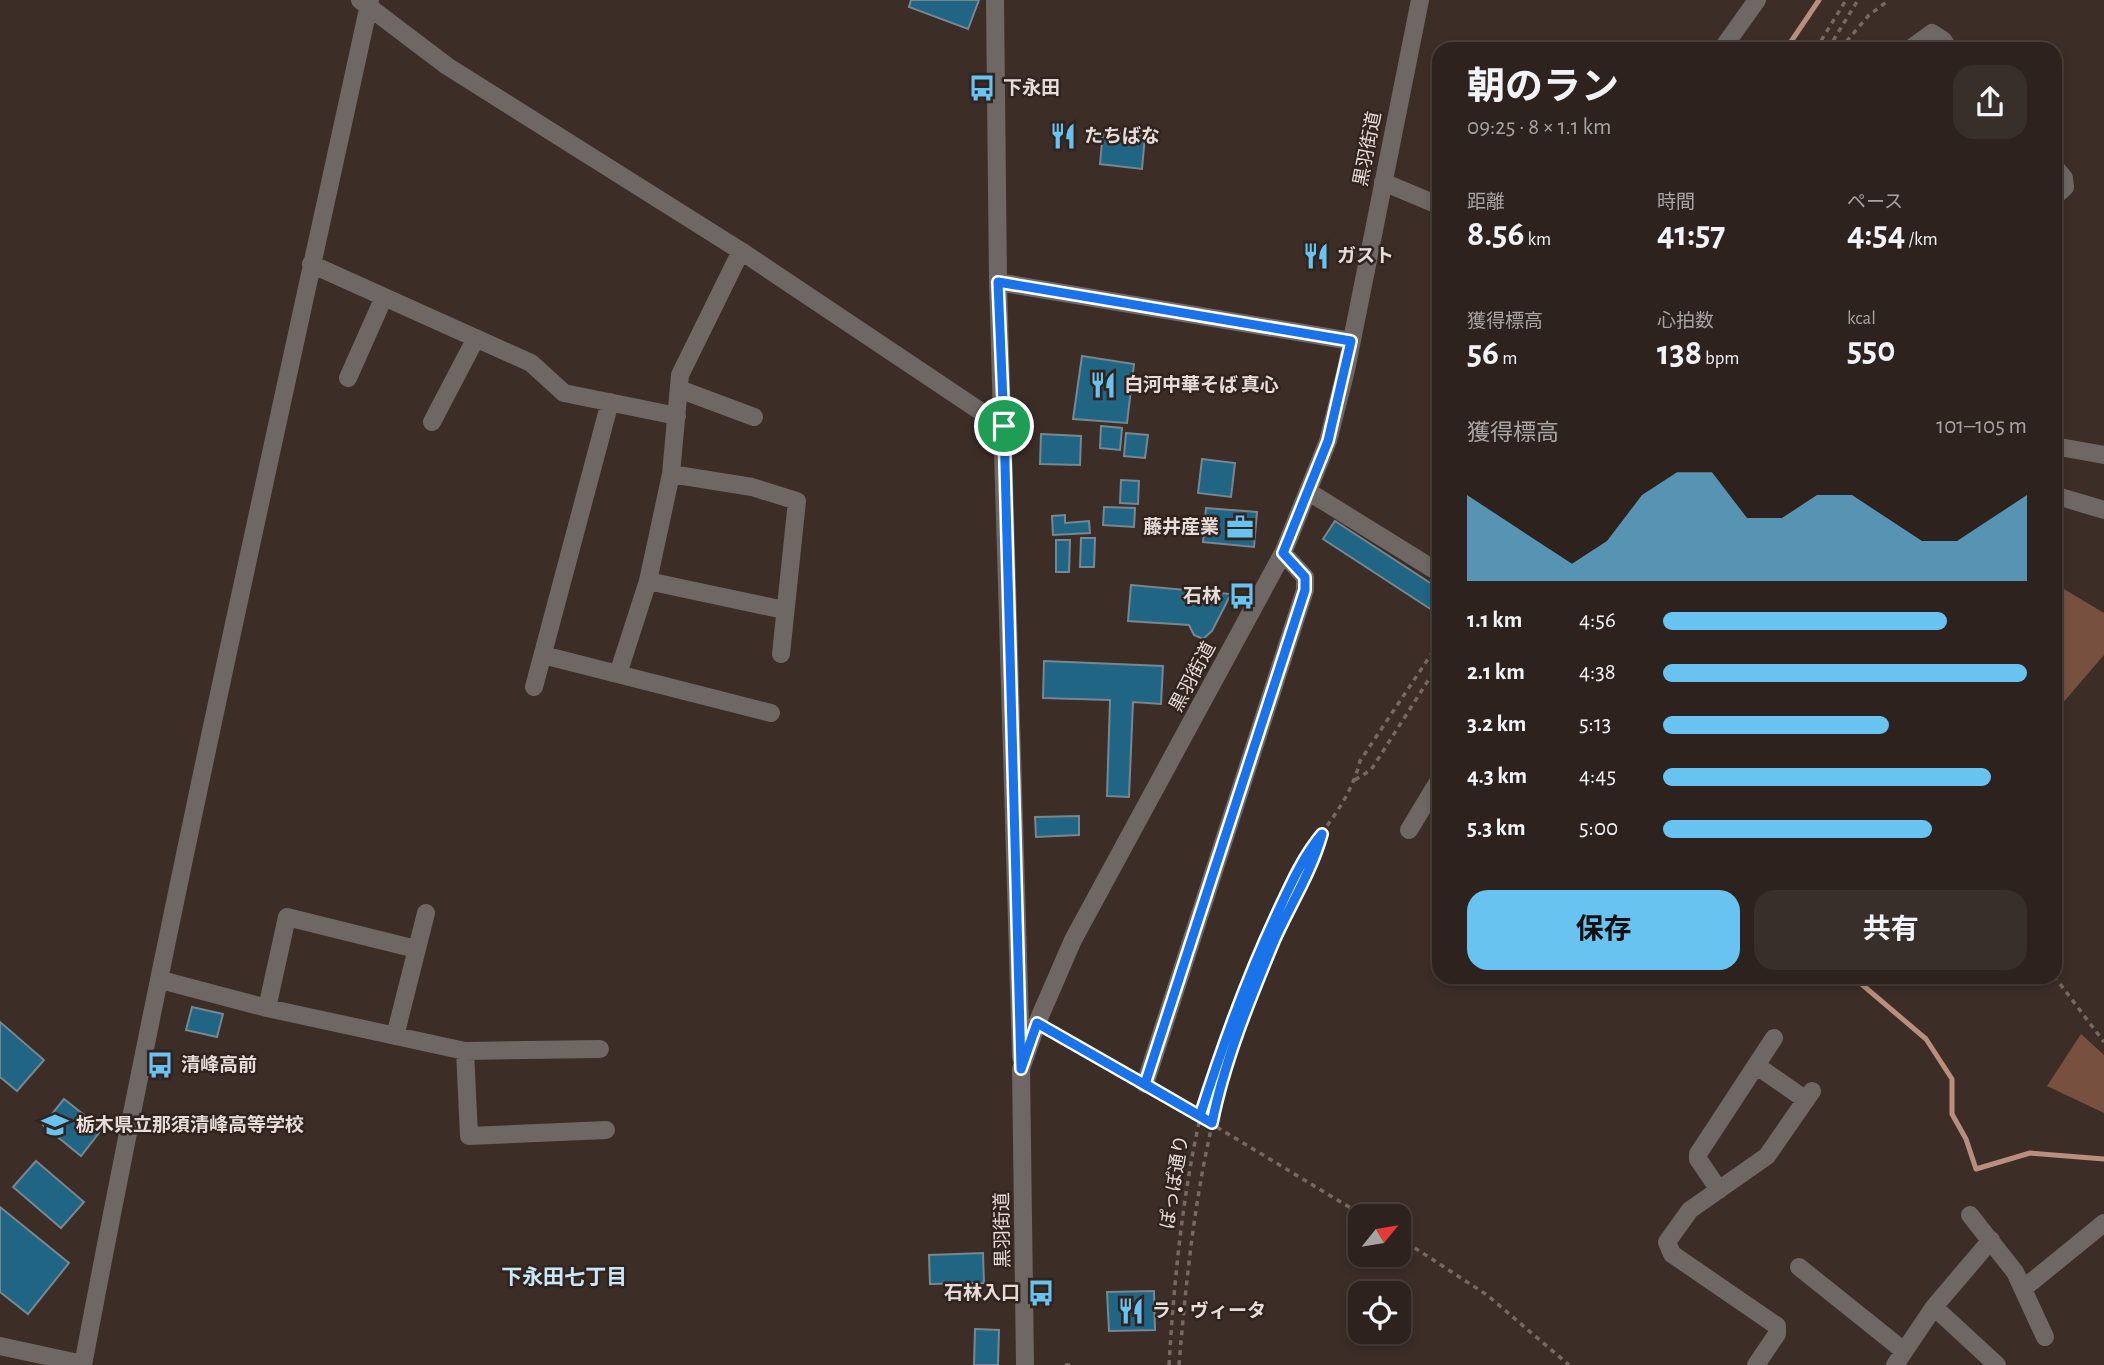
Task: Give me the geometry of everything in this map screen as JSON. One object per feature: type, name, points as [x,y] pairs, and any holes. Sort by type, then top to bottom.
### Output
[{"type":"street","points":[[995,0],[998,282],[1021,1069]]},
{"type":"street","name":"黒羽街道","points":[[1025,1365],[1021,1069],[1037,1023],[1073,940],[1283,553],[1309,492],[1328,441],[1351,341],[1420,0]]},
{"type":"street","points":[[1727,42],[1758,0]]},
{"type":"street","points":[[0,1346],[83,1364],[366,2],[447,66],[741,251],[1004,426]]},
{"type":"street","points":[[1920,42],[1932,33],[1944,42]]},
{"type":"street","points":[[1383,181],[1432,202]]},
{"type":"street","points":[[618,674],[648,581],[671,474],[680,375],[741,251]]},
{"type":"street","points":[[311,264],[531,363],[564,393],[677,416]]},
{"type":"street","points":[[998,282],[1351,341]]},
{"type":"street","points":[[348,378],[384,297]]},
{"type":"street","points":[[432,422],[476,338]]},
{"type":"street","points":[[679,389],[754,417]]},
{"type":"street","points":[[534,687],[610,402]]},
{"type":"street","points":[[2062,447],[2104,455]]},
{"type":"street","points":[[671,474],[752,487],[797,501],[781,654]]},
{"type":"street","points":[[1309,492],[1432,568]]},
{"type":"street","points":[[2062,497],[2104,510]]},
{"type":"street","points":[[1145,1084],[1305,590],[1305,577],[1283,553]]},
{"type":"street","points":[[648,581],[784,610]]},
{"type":"street","points":[[543,655],[771,713]]},
{"type":"street","points":[[1409,830],[1432,792]]},
{"type":"street","points":[[395,1036],[426,913]]},
{"type":"street","points":[[267,1008],[287,917],[416,949]]},
{"type":"street","points":[[161,980],[267,1008],[464,1051],[600,1049]]},
{"type":"street","points":[[1718,1190],[1700,1163],[1698,1154],[1774,1038]]},
{"type":"street","points":[[464,1051],[469,1136],[606,1130]]},
{"type":"street","points":[[1756,1066],[1809,1095],[1767,1156],[1690,1210],[1671,1234],[1667,1248],[1777,1326],[1777,1334],[1756,1365]]},
{"type":"street","points":[[1970,1215],[2024,1288],[2045,1337]]},
{"type":"street","points":[[2024,1288],[2104,1223]]},
{"type":"street","points":[[1799,1267],[1900,1358],[1934,1307],[1991,1240]]},
{"type":"street","points":[[1934,1307],[1997,1365]]},
{"type":"path","points":[[1820,42],[1846,0]]},
{"type":"path","points":[[1832,42],[1858,0]]},
{"type":"path","points":[[1846,42],[1870,15],[1889,0]]},
{"type":"path","name":"ぽっぽ通り","points":[[1169,1365],[1177,1256],[1200,1116],[1230,1021],[1306,852],[1322,834],[1356,780],[1360,761],[1432,653]]},
{"type":"path","points":[[1356,780],[1371,770],[1432,673]]},
{"type":"path","points":[[1179,1365],[1195,1224],[1212,1123],[1236,1042],[1275,940],[1314,859],[1322,834]]},
{"type":"path","points":[[2062,984],[2104,1042]]},
{"type":"path","points":[[1037,1023],[1212,1123],[1348,1206]]},
{"type":"path","points":[[1411,1245],[1487,1295],[1569,1365]]},
{"type":"path","points":[[1065,1365],[1075,1365]]},
{"type":"shaded area","points":[[2062,588],[2104,613],[2104,655],[2062,704]]},
{"type":"shaded area","points":[[2081,1034],[2104,1055],[2104,1113],[2047,1086]]},
{"type":"building","points":[[911,0],[979,0],[968,29],[909,7]]},
{"type":"building","points":[[1103,132],[1145,136],[1142,169],[1100,164]]},
{"type":"building","points":[[1082,356],[1134,364],[1127,423],[1073,419]]},
{"type":"building","points":[[1101,426],[1122,428],[1120,450],[1100,448]]},
{"type":"building","points":[[1126,433],[1148,435],[1145,458],[1124,456]]},
{"type":"building","points":[[1041,434],[1081,436],[1080,465],[1040,464]]},
{"type":"building","points":[[1202,459],[1235,463],[1231,497],[1198,493]]},
{"type":"building","points":[[1121,480],[1139,481],[1138,504],[1120,503]]},
{"type":"building","points":[[1104,507],[1135,508],[1134,527],[1103,525]]},
{"type":"building","points":[[1206,508],[1257,512],[1254,547],[1203,542]]},
{"type":"building","points":[[1065,515],[1065,523],[1089,521],[1090,533],[1053,535],[1052,516]]},
{"type":"building","points":[[1335,521],[1432,584],[1432,610],[1323,539]]},
{"type":"building","points":[[1081,538],[1095,538],[1094,567],[1080,567]]},
{"type":"building","points":[[1056,540],[1070,540],[1069,572],[1056,572]]},
{"type":"building","points":[[1131,585],[1231,594],[1212,631],[1203,639],[1194,635],[1189,625],[1128,621]]},
{"type":"building","points":[[1044,661],[1163,666],[1161,704],[1133,702],[1129,797],[1107,796],[1110,700],[1043,698]]},
{"type":"building","points":[[1079,816],[1079,835],[1036,837],[1035,817]]},
{"type":"building","points":[[192,1007],[223,1014],[217,1037],[186,1030]]},
{"type":"building","points":[[0,1022],[44,1060],[17,1091],[0,1077]]},
{"type":"building","points":[[64,1099],[102,1129],[81,1156],[43,1125]]},
{"type":"building","points":[[36,1161],[84,1202],[61,1228],[13,1187]]},
{"type":"building","points":[[0,1207],[69,1263],[28,1314],[0,1292]]},
{"type":"building","points":[[983,1253],[984,1283],[930,1284],[929,1255]]},
{"type":"building","name":"ラ・ヴィータ","points":[[1154,1291],[1155,1330],[1109,1331],[1107,1292]]},
{"type":"building","points":[[975,1329],[999,1330],[998,1365],[974,1365]]},
{"type":"waterway","points":[[1791,42],[1819,0]]},
{"type":"waterway","points":[[1861,984],[1926,1039],[1952,1079],[1952,1114],[1966,1139],[1976,1169],[2030,1153],[2104,1159]]},
{"type":"place","name":"下永田","points":[[982,88]]},
{"type":"place","name":"たちばな","points":[[1063,136]]},
{"type":"place","name":"ガスト","points":[[1316,256]]},
{"type":"place","name":"白河中華そば 真心","points":[[1103,385]]},
{"type":"place","name":"藤井産業","points":[[1240,527]]},
{"type":"place","name":"石林","points":[[1242,596]]},
{"type":"place","name":"清峰高前","points":[[160,1065]]},
{"type":"place","name":"栃木県立那須清峰高等学校","points":[[55,1125]]},
{"type":"place","name":"石林入口","points":[[1041,1293]]},
{"type":"place","name":"ラ・ヴィータ","points":[[1131,1311]]},
{"type":"district","name":"下永田七丁目","points":[[564,1277]]},
{"type":"route","points":[[998,282],[1351,341],[1328,441],[1283,553],[1299,566],[1305,577],[1305,590],[1145,1084],[1200,1116],[1230,1021],[1255,961],[1306,852],[1322,834],[1314,859],[1275,940],[1236,1042],[1212,1123],[1037,1023],[1021,1069],[1004,426],[998,282]]}]
